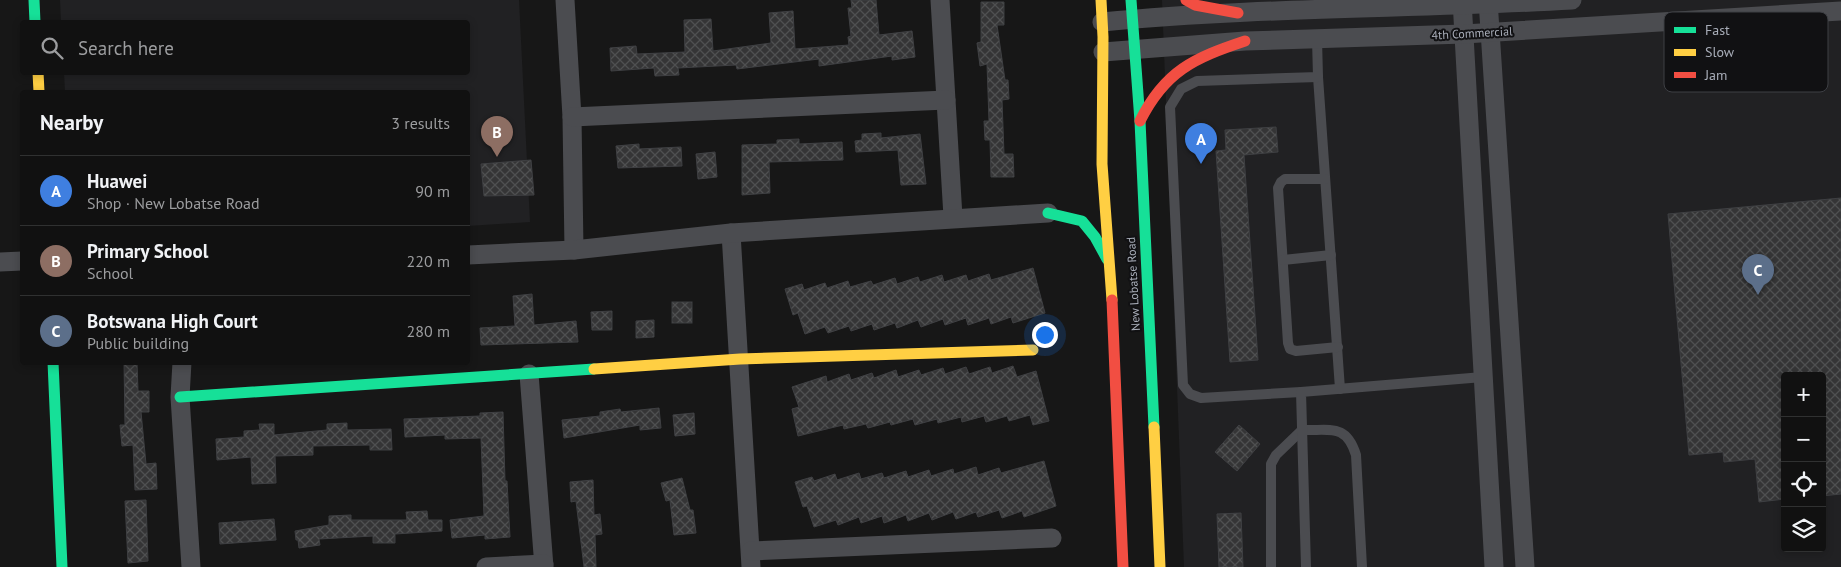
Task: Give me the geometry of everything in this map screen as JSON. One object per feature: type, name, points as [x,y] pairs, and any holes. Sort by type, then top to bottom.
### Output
[{"type":"main road","points":[[34,0],[35,20]]},
{"type":"main road","name":"New Lobatse Road","points":[[1101,0],[1103,52],[1102,164],[1111,265],[1123,567]]},
{"type":"main road","name":"New Lobatse Road","points":[[1131,0],[1140,122],[1160,567]]},
{"type":"main road","points":[[1186,0],[1195,5],[1238,13]]},
{"type":"main road","points":[[1140,122],[1148,102],[1159,86],[1177,69],[1197,57],[1245,41]]},
{"type":"main road","points":[[38,75],[39,90]]},
{"type":"main road","points":[[1090,194],[1096,189],[1102,164]]},
{"type":"main road","points":[[1048,213],[1072,209]]},
{"type":"main road","points":[[1048,213],[1082,221],[1095,237],[1111,265]]},
{"type":"main road","points":[[180,397],[740,359],[1033,350]]},
{"type":"main road","points":[[53,365],[62,567]]},
{"type":"street","points":[[565,0],[572,117],[574,250]]},
{"type":"street","points":[[940,0],[953,217]]},
{"type":"street","points":[[1102,22],[1238,13],[1276,6],[1572,0]]},
{"type":"street","points":[[1488,2],[1525,567]]},
{"type":"street","points":[[1462,3],[1494,567]]},
{"type":"street","name":"4th Commercial","points":[[1824,12],[1841,11]]},
{"type":"street","name":"4th Commercial","points":[[1103,52],[1245,41],[1464,34],[1664,22]]},
{"type":"street","points":[[572,117],[946,100]]},
{"type":"street","points":[[470,255],[574,250],[731,233],[953,217],[1048,213]]},
{"type":"street","points":[[731,233],[751,559],[1052,538]]},
{"type":"street","points":[[0,262],[20,261]]},
{"type":"street","points":[[182,365],[180,397],[191,567]]},
{"type":"street","points":[[486,567],[544,566],[529,374]]},
{"type":"lane","points":[[1317,38],[1318,77],[1340,389]]},
{"type":"lane","points":[[1318,77],[1197,81],[1181,89],[1170,107],[1183,385],[1190,394],[1201,398],[1483,377]]},
{"type":"lane","points":[[1325,179],[1285,179],[1280,182],[1278,188],[1288,343],[1290,348],[1296,351],[1338,346]]},
{"type":"lane","points":[[1283,260],[1331,255]]},
{"type":"lane","points":[[1301,392],[1306,567]]},
{"type":"lane","points":[[1271,567],[1269,474],[1271,464],[1276,455],[1302,430],[1341,431],[1349,436],[1353,445],[1356,455],[1362,567]]},
{"type":"shaded area","points":[[60,0],[519,0],[530,222],[470,226],[470,90],[65,90],[64,75],[470,75],[470,20],[61,20]]},
{"type":"shaded area","points":[[1162,0],[1841,0],[1841,567],[1184,567]]},
{"type":"building","points":[[851,0],[876,0],[879,35],[912,31],[915,57],[892,60],[892,56],[819,66],[819,59],[737,69],[736,65],[678,68],[679,75],[655,76],[654,68],[611,71],[610,48],[636,46],[637,54],[685,52],[684,20],[711,19],[713,51],[771,43],[769,13],[793,11],[795,49],[849,45],[848,37],[851,36],[848,8],[852,8]]},
{"type":"building","points":[[981,2],[1004,2],[1004,25],[997,25],[1005,80],[1008,80],[1009,99],[1002,100],[1004,154],[1013,154],[1014,177],[991,177],[990,140],[985,140],[984,121],[989,121],[987,64],[980,66],[977,43],[981,42]]},
{"type":"building","points":[[1276,127],[1278,152],[1244,155],[1258,360],[1230,362],[1216,151],[1226,150],[1225,130]]},
{"type":"building","points":[[881,133],[881,138],[920,134],[926,184],[901,185],[898,150],[856,152],[855,141],[862,140],[862,134]]},
{"type":"building","points":[[799,139],[799,144],[842,142],[843,160],[769,162],[770,193],[742,195],[742,145],[777,144],[777,140]]},
{"type":"building","points":[[639,144],[639,149],[681,147],[682,166],[618,168],[616,146]]},
{"type":"building","points":[[715,152],[717,177],[698,179],[696,154]]},
{"type":"building","points":[[531,160],[534,195],[484,196],[481,164]]},
{"type":"building","points":[[1841,198],[1841,494],[1826,496],[1826,372],[1781,372],[1781,499],[1759,502],[1755,459],[1724,462],[1723,452],[1689,455],[1668,214]]},
{"type":"building","points":[[1033,268],[1045,313],[1013,323],[1011,317],[991,324],[989,318],[968,325],[966,318],[945,325],[943,319],[921,327],[918,320],[897,328],[895,323],[874,330],[872,324],[851,331],[849,326],[828,333],[825,327],[805,334],[798,313],[793,315],[785,289],[802,284],[804,290],[825,283],[827,288],[848,281],[850,287],[871,281],[873,285],[895,278],[897,284],[918,277],[920,282],[942,275],[944,282],[966,275],[968,281],[989,274],[991,280]]},
{"type":"building","points":[[532,294],[534,325],[576,321],[578,342],[481,345],[480,328],[515,326],[513,296]]},
{"type":"building","points":[[672,302],[692,302],[692,323],[672,323]]},
{"type":"building","points":[[612,311],[612,330],[592,330],[591,312]]},
{"type":"building","points":[[654,320],[654,337],[636,338],[636,321]]},
{"type":"building","points":[[124,365],[137,365],[138,391],[149,391],[149,412],[141,412],[146,464],[156,463],[157,489],[135,490],[133,445],[122,446],[120,425],[125,425]]},
{"type":"building","points":[[1013,366],[1017,377],[1036,371],[1049,421],[1033,425],[1030,415],[1009,421],[1007,416],[986,422],[984,416],[962,422],[961,417],[938,423],[937,419],[915,425],[913,419],[891,425],[890,422],[868,428],[866,424],[844,429],[843,425],[798,436],[792,409],[799,407],[792,387],[826,376],[827,382],[849,374],[851,380],[872,373],[874,378],[896,370],[898,377],[919,370],[921,375],[943,368],[945,374],[966,367],[969,374],[990,367],[992,373]]},
{"type":"building","points":[[659,408],[661,428],[640,430],[640,425],[564,438],[562,420],[600,416],[600,412],[620,409],[621,412]]},
{"type":"building","points":[[503,412],[505,481],[507,481],[510,537],[485,539],[485,535],[452,538],[450,520],[484,516],[481,438],[445,439],[445,435],[405,437],[404,419],[480,416],[480,413]]},
{"type":"building","points":[[694,413],[695,434],[675,436],[673,415]]},
{"type":"building","points":[[347,423],[347,430],[391,429],[392,450],[370,450],[370,445],[313,446],[313,455],[275,456],[276,483],[252,484],[251,457],[217,460],[216,439],[244,437],[244,431],[260,430],[259,424],[274,424],[274,435],[327,430],[327,424]]},
{"type":"building","points":[[1239,425],[1260,444],[1237,471],[1215,452]]},
{"type":"building","points":[[1044,461],[1056,506],[1024,517],[1022,511],[1002,518],[999,510],[978,517],[976,512],[956,519],[953,512],[932,520],[929,513],[908,521],[906,515],[884,523],[882,516],[861,523],[859,517],[838,525],[836,520],[814,527],[807,506],[803,507],[795,482],[812,477],[814,481],[835,474],[837,480],[859,473],[861,479],[882,473],[884,478],[906,471],[908,477],[929,470],[931,476],[953,469],[954,474],[976,467],[978,475],[999,468],[1001,473]]},
{"type":"building","points":[[682,478],[690,510],[693,510],[696,533],[674,535],[670,500],[666,501],[661,483]]},
{"type":"building","points":[[593,480],[594,515],[600,514],[602,534],[595,535],[596,567],[584,567],[576,501],[571,502],[570,482]]},
{"type":"building","points":[[146,500],[148,561],[128,563],[125,501]]},
{"type":"building","points":[[427,511],[428,520],[442,520],[442,531],[395,534],[395,543],[373,543],[373,536],[319,539],[320,545],[299,548],[298,540],[296,540],[295,531],[329,525],[329,516],[351,515],[351,520],[407,520],[406,512]]},
{"type":"building","points":[[1241,513],[1243,567],[1219,567],[1217,514]]},
{"type":"building","points":[[274,519],[276,540],[220,544],[219,523]]},
{"type":"traffic: fast","points":[[34,0],[35,20]]},
{"type":"traffic: fast","points":[[1131,0],[1140,121],[1154,427]]},
{"type":"traffic: fast","points":[[1048,213],[1082,221],[1095,237],[1107,259]]},
{"type":"traffic: fast","points":[[53,365],[62,567]]},
{"type":"traffic: fast","points":[[180,397],[594,369]]},
{"type":"traffic: slow","points":[[1101,0],[1103,37],[1102,164],[1112,300]]},
{"type":"traffic: slow","points":[[38,75],[39,90]]},
{"type":"traffic: slow","points":[[594,369],[740,359],[1033,350]]},
{"type":"traffic: slow","points":[[1154,427],[1160,567]]},
{"type":"traffic: jam","points":[[1186,0],[1195,5],[1238,13]]},
{"type":"traffic: jam","points":[[1140,121],[1160,90],[1171,78],[1196,61],[1245,41]]},
{"type":"traffic: jam","points":[[1112,300],[1123,567]]},
{"type":"place","name":"Primary School","points":[[497,157]]},
{"type":"place","name":"Huawei","points":[[1201,164]]},
{"type":"place","name":"Botswana High Court","points":[[1758,295]]}]
